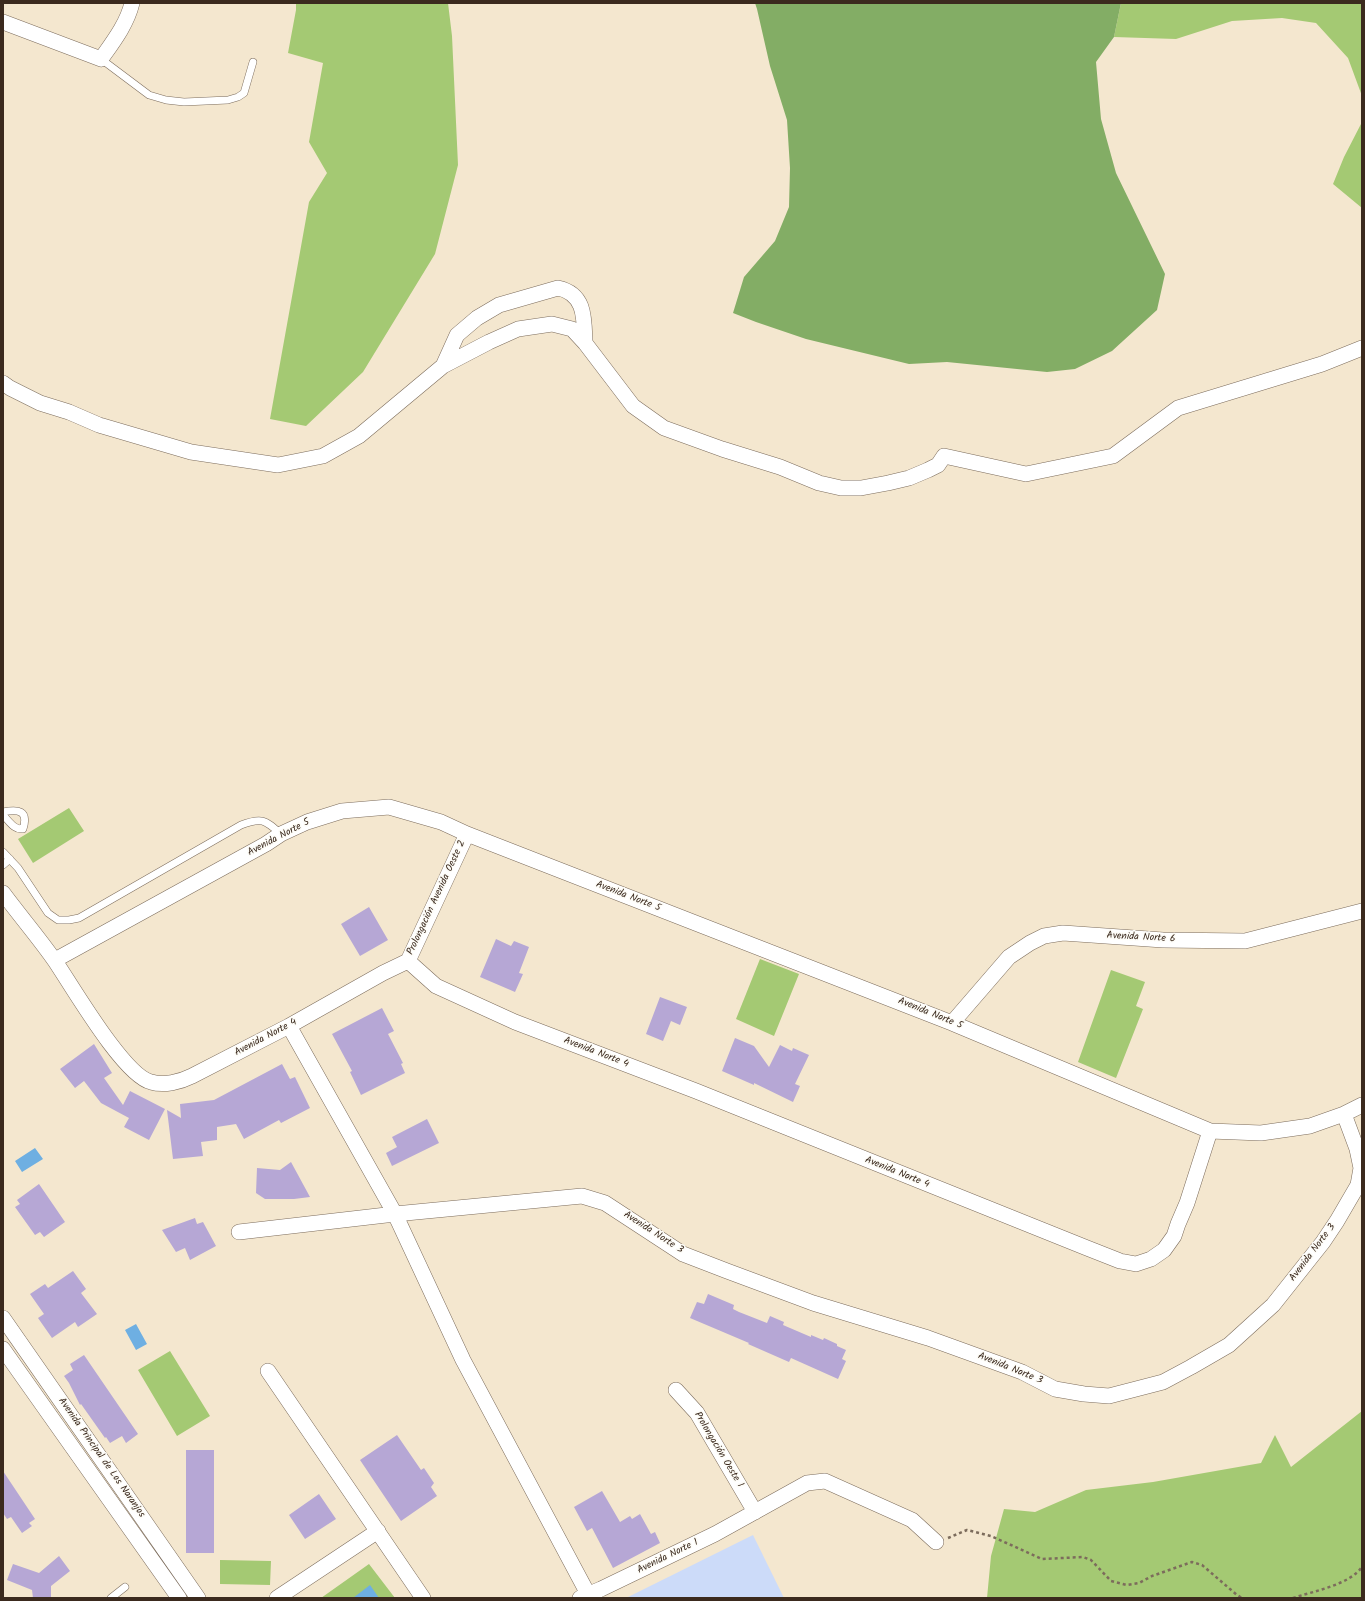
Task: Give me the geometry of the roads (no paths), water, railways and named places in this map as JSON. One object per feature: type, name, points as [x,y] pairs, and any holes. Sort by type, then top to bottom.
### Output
[{"type":"street","points":[[3,22],[101,59],[115,40],[130,12],[132,3]]},
{"type":"street","points":[[443,366],[457,335],[477,318],[499,305],[558,288],[568,290],[575,297],[583,312],[585,343]]},
{"type":"street","points":[[3,383],[40,403],[69,412],[99,425],[191,452],[278,465],[323,456],[359,436],[443,366],[489,342],[518,329],[552,324],[572,329],[585,343],[633,406],[664,428],[722,449],[780,467],[819,483],[842,488],[861,488],[909,478],[938,465],[944,456],[1026,474],[1113,456],[1178,408],[1322,364],[1362,348]]},
{"type":"street","name":"Avenida Norte 5","points":[[55,960],[259,848],[281,834],[307,822],[342,811],[389,807],[441,822],[467,834],[952,1023],[1210,1131]]},
{"type":"street","name":"Prolongación Avenida Oeste 2","points":[[408,961],[467,834]]},
{"type":"street","name":"Avenida Norte 4","points":[[3,893],[55,960],[100,1030],[136,1074],[150,1082],[180,1082],[289,1026],[383,973],[408,961],[436,986],[515,1022],[696,1091],[754,1116],[1120,1261],[1136,1264],[1150,1259],[1164,1250],[1174,1236],[1187,1203],[1210,1131]]},
{"type":"street","name":"Avenida Norte 6","points":[[952,1023],[1009,958],[1030,943],[1044,936],[1063,933],[1163,940],[1245,941],[1362,911]]},
{"type":"street","points":[[289,1026],[395,1214],[463,1360],[584,1596]]},
{"type":"street","points":[[1210,1131],[1261,1134],[1310,1126],[1344,1114],[1362,1105]]},
{"type":"street","name":"Avenida Norte 3","points":[[239,1232],[395,1214],[582,1196],[605,1203],[683,1254],[727,1271],[813,1303],[928,1338],[1022,1372],[1055,1388],[1084,1394],[1109,1396],[1163,1382],[1197,1364],[1230,1345],[1274,1305],[1323,1242],[1358,1185],[1361,1168],[1358,1149],[1344,1114]]},
{"type":"street","name":"Avenida Principal de Los Naranjos","points":[[3,1318],[198,1598]]},
{"type":"street","name":"Avenida Principal de Los Naranjos","points":[[3,1349],[179,1598]]},
{"type":"street","points":[[268,1371],[423,1598]]},
{"type":"street","name":"Prolongación Oeste 1","points":[[676,1390],[698,1413],[755,1512]]},
{"type":"street","name":"Avenida Norte 1","points":[[584,1596],[708,1537],[807,1483],[825,1481],[912,1520],[936,1542]]},
{"type":"street","points":[[277,1598],[378,1531]]},
{"type":"lane","points":[[101,59],[149,95],[166,100],[184,102],[228,100],[238,97],[244,93],[253,62]]},
{"type":"lane","points":[[3,812],[15,810],[21,812],[25,816],[26,822],[23,829],[13,826],[3,815]]},
{"type":"lane","points":[[3,852],[18,868],[48,913],[58,920],[69,920],[79,918],[241,825],[255,819],[266,822],[281,834]]},
{"type":"lane","points":[[3,865],[10,859]]},
{"type":"lane","points":[[111,1598],[125,1587]]},
{"type":"water","points":[[35,1148],[43,1159],[22,1172],[15,1161]]},
{"type":"water","points":[[136,1324],[147,1344],[136,1350],[125,1330]]},
{"type":"water","points":[[370,1585],[379,1598],[353,1598]]}]
